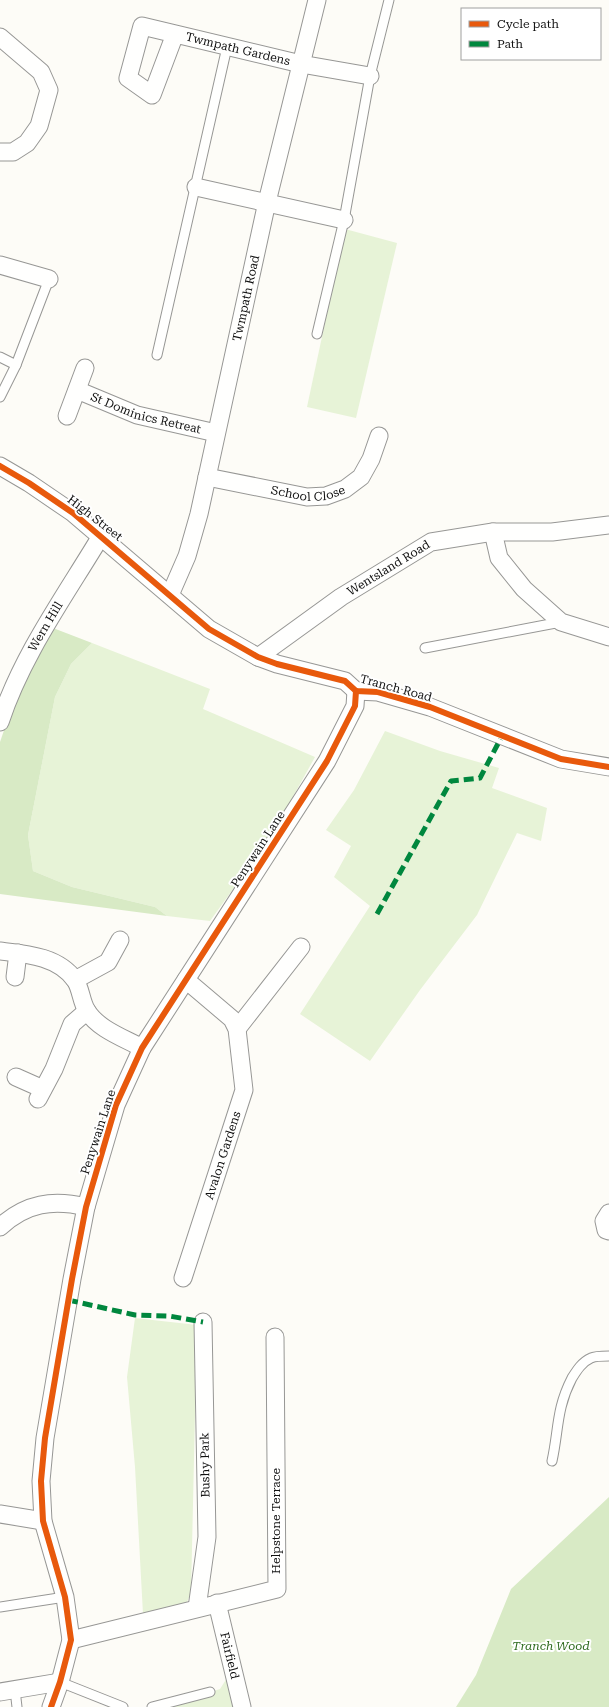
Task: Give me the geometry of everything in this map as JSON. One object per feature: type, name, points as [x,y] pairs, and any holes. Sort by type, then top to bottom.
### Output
[{"type":"street","name":"Twmpath Road","points":[[170,595],[187,556],[207,477],[267,202],[317,0]]},
{"type":"street","name":"Twmpath Gardens","points":[[175,34],[301,64],[370,76]]},
{"type":"street","points":[[0,37],[41,72],[49,90],[39,126],[27,143],[13,152],[0,152]]},
{"type":"street","points":[[196,187],[344,220]]},
{"type":"street","points":[[0,266],[49,279]]},
{"type":"street","points":[[67,416],[85,368]]},
{"type":"street","name":"St Dominics Retreat","points":[[77,390],[137,415],[216,433]]},
{"type":"street","name":"School Close","points":[[207,477],[307,497],[326,496],[345,489],[361,477],[371,459],[379,436]]},
{"type":"street","name":"High Street","points":[[0,466],[73,513],[170,595]]},
{"type":"street","name":"Wentsland Road","points":[[258,657],[341,597],[431,542],[493,532],[552,532],[609,524]]},
{"type":"street","points":[[493,532],[499,558],[524,589],[561,622],[609,637]]},
{"type":"street","name":"Wern Hill","points":[[0,722],[7,701],[24,663],[101,536]]},
{"type":"street","name":"Tranch Road","points":[[170,595],[209,629],[258,657],[277,664],[345,681],[356,691],[378,692],[430,707],[561,759],[609,767]]},
{"type":"street","name":"Penywain Lane","points":[[71,1640],[65,1597],[43,1521],[41,1481],[45,1438],[72,1279],[86,1207],[116,1105],[142,1048],[327,761],[355,706],[356,691]]},
{"type":"street","points":[[75,980],[108,962],[120,940]]},
{"type":"street","points":[[237,1030],[301,947]]},
{"type":"street","points":[[0,951],[38,956],[58,965],[75,980],[87,1011],[102,1026],[142,1048]]},
{"type":"street","points":[[15,977],[18,953]]},
{"type":"street","name":"Avalon Gardens","points":[[183,1278],[244,1090],[237,1030],[232,1019],[186,980]]},
{"type":"street","points":[[16,1077],[40,1094],[54,1069],[72,1024],[87,1011]]},
{"type":"street","points":[[0,1227],[23,1210],[46,1204],[67,1202],[86,1207]]},
{"type":"street","points":[[609,1213],[604,1222],[606,1230],[609,1230]]},
{"type":"street","name":"Bushy Park","points":[[197,1608],[207,1536],[203,1322]]},
{"type":"street","name":"Helpstone Terrace","points":[[71,1640],[277,1589],[275,1337]]},
{"type":"street","points":[[0,1514],[43,1521]]},
{"type":"street","name":"Fairfield","points":[[217,1603],[242,1707]]},
{"type":"street","points":[[51,1707],[60,1682],[71,1640]]},
{"type":"street","points":[[8,1691],[60,1682]]},
{"type":"lane","points":[[317,334],[344,220],[370,76],[389,0]]},
{"type":"lane","points":[[157,355],[227,47]]},
{"type":"lane","points":[[0,397],[16,365],[49,279]]},
{"type":"lane","points":[[0,357],[16,365]]},
{"type":"lane","points":[[425,648],[561,622]]},
{"type":"lane","points":[[552,1461],[557,1442],[557,1420],[563,1396],[578,1367],[591,1358],[609,1356]]},
{"type":"lane","points":[[0,1607],[65,1597]]},
{"type":"lane","points":[[60,1682],[123,1707]]},
{"type":"lane","points":[[8,1691],[17,1707]]},
{"type":"lane","points":[[152,1707],[210,1692]]},
{"type":"green space","points":[[345,229],[397,243],[356,418],[307,407]]},
{"type":"green space","points":[[53,628],[92,643],[71,664],[55,697],[28,835],[33,871],[72,887],[155,907],[167,916],[0,894],[0,742],[12,707]]},
{"type":"green space","points":[[92,643],[210,689],[203,709],[315,757],[270,838],[210,921],[167,916],[155,907],[72,887],[33,871],[28,835],[55,697],[71,664]]},
{"type":"green space","points":[[385,731],[440,751],[499,768],[492,788],[547,808],[541,841],[517,833],[477,915],[420,990],[370,1061],[300,1014],[370,906],[334,877],[351,846],[326,830],[354,790]]},
{"type":"green space","points":[[135,1318],[197,1325],[191,1593],[186,1604],[143,1614],[135,1467],[127,1377]]},
{"type":"green space","name":"Tranch Wood","points":[[609,1497],[609,1707],[456,1707],[476,1675],[511,1589]]},
{"type":"green space","points":[[227,1678],[234,1707],[170,1707],[171,1705],[220,1689]]},
{"type":"marked path","points":[[377,914],[451,781],[480,778],[502,736]]},
{"type":"marked path","points":[[68,1300],[135,1315],[169,1316],[203,1322]]},
{"type":"cycle path","points":[[0,466],[29,483],[73,513],[209,629],[258,657],[277,664],[345,681],[356,691],[378,692],[430,707],[561,759],[609,767]]},
{"type":"cycle path","points":[[51,1707],[60,1682],[71,1640],[65,1597],[43,1521],[41,1481],[45,1438],[72,1279],[86,1207],[116,1105],[142,1048],[327,761],[355,706],[356,691]]}]
